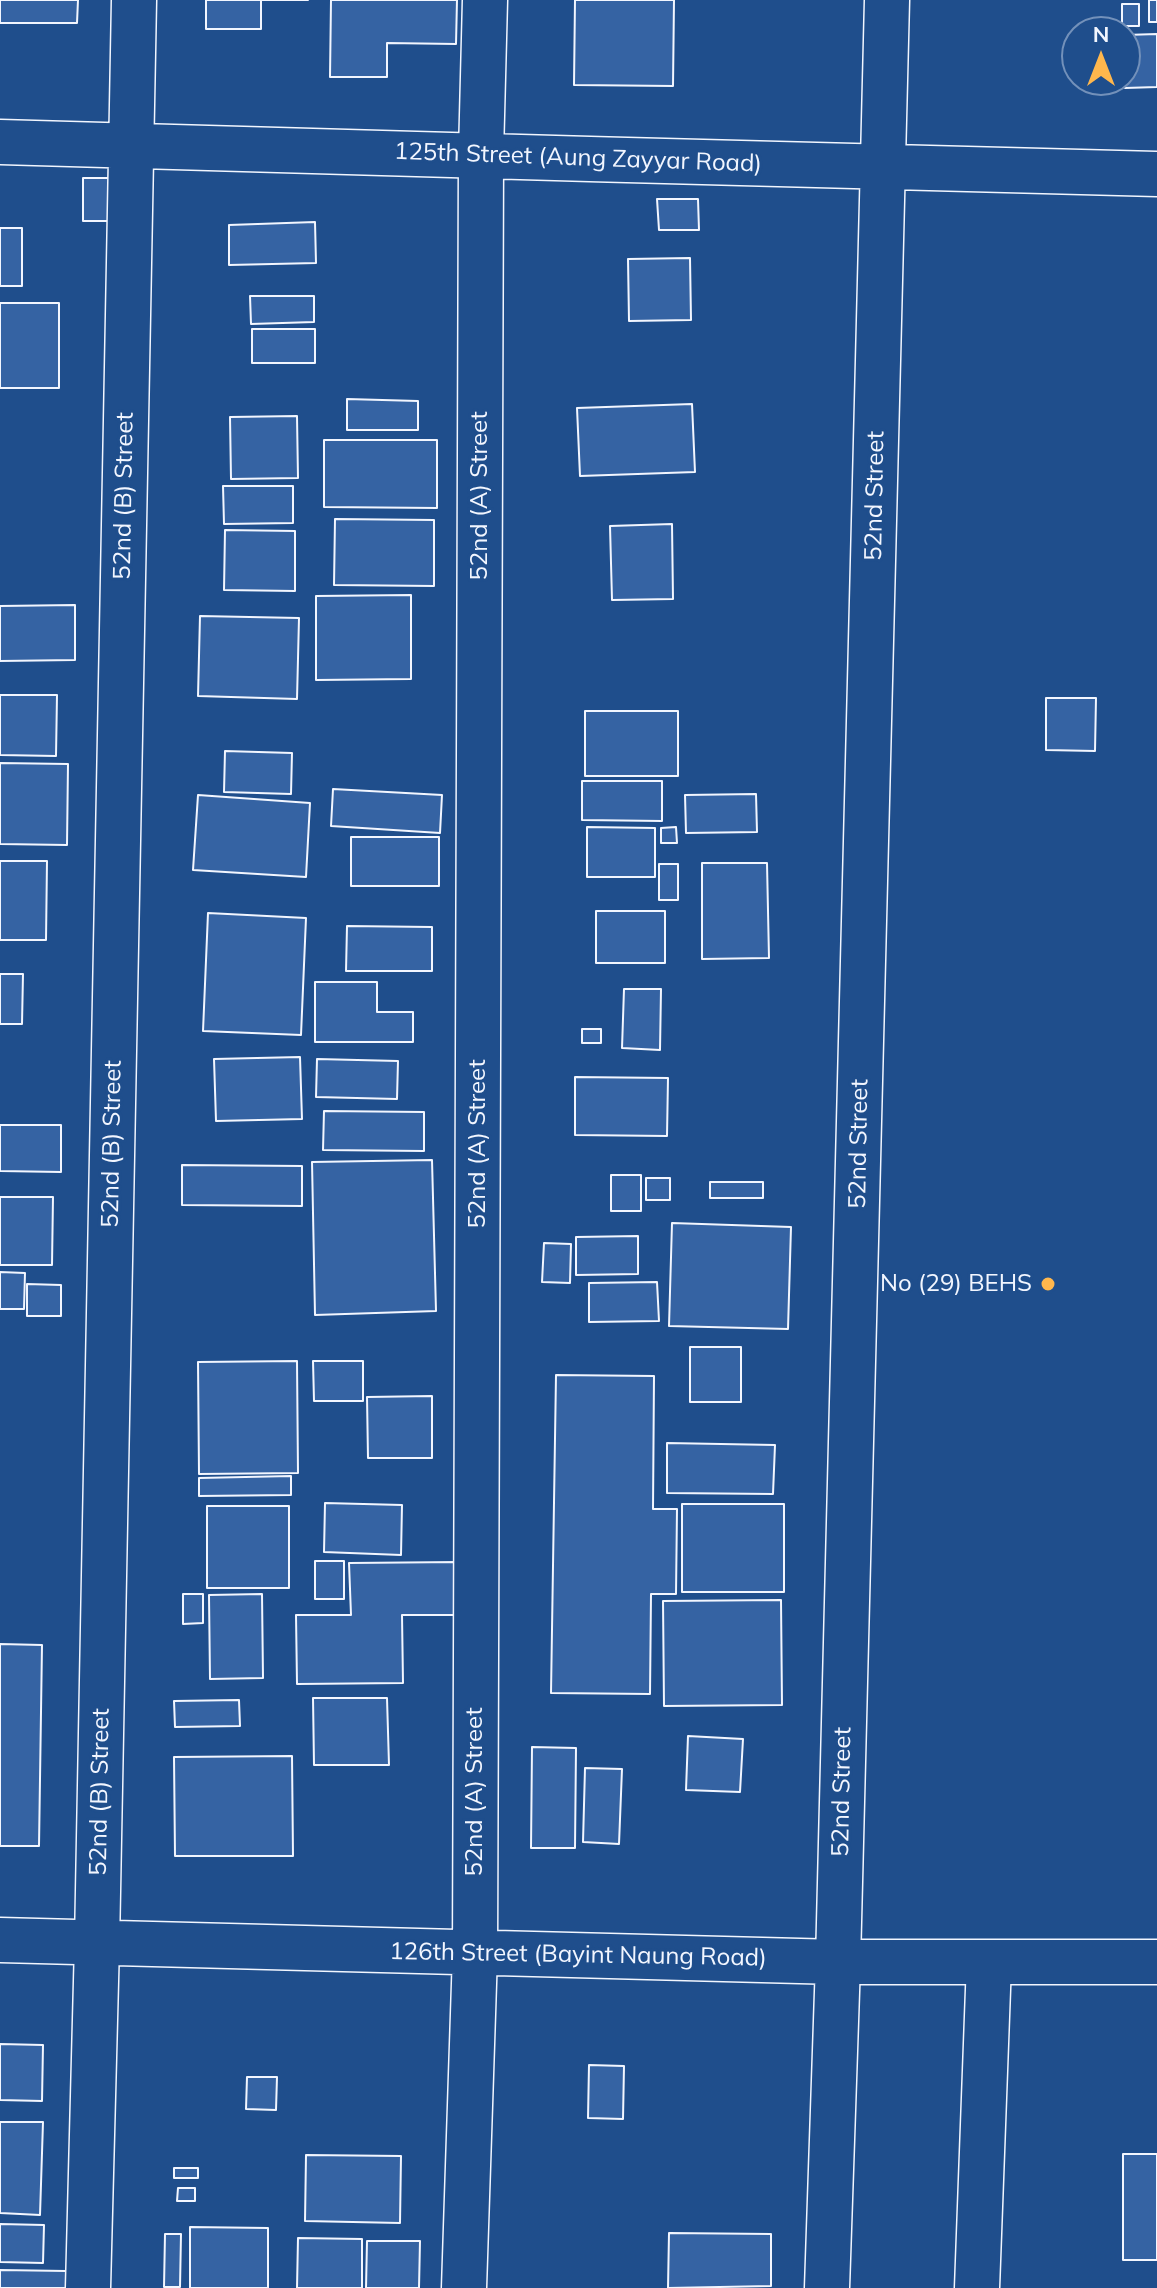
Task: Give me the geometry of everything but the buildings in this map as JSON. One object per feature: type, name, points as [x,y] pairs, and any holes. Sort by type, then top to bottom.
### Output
[{"type":"street","name":"52nd (B) Street","points":[[88,2288],[134,0]]},
{"type":"street","name":"52nd (A) Street","points":[[464,2288],[475,1953],[481,154],[485,0]]},
{"type":"street","name":"52nd Street","points":[[827,2288],[838,1962],[887,0]]},
{"type":"street","name":"125th Street (Aung Zayyar Road)","points":[[0,142],[1157,174]]},
{"type":"street","name":"126th Street (Bayint Naung Road)","points":[[0,1940],[838,1962],[1157,1962]]},
{"type":"street","points":[[977,2288],[989,1962]]},
{"type":"place","name":"No (29) BEHS","points":[[1048,1284]]}]
